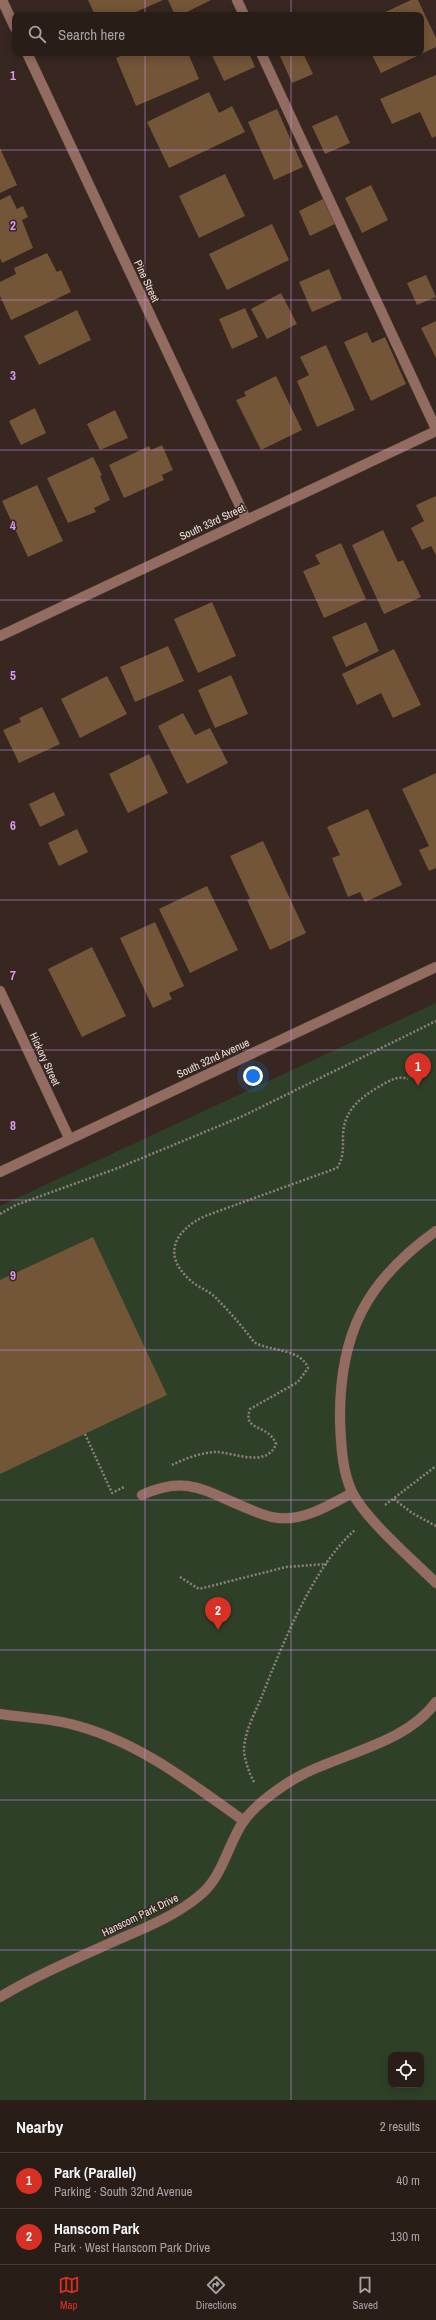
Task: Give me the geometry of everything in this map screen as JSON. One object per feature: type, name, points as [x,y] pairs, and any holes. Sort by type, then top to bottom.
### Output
[{"type":"street","points":[[2,0],[12,22]]},
{"type":"street","points":[[236,0],[242,12]]},
{"type":"street","name":"Pine Street","points":[[28,56],[246,519]]},
{"type":"street","points":[[262,56],[436,430]]},
{"type":"street","name":"South 33rd Street","points":[[0,636],[436,430]]},
{"type":"street","name":"South 32nd Avenue","points":[[0,1172],[69,1138],[436,967]]},
{"type":"street","name":"Hickory Street","points":[[0,991],[69,1138]]},
{"type":"street","points":[[436,1231],[417,1244],[380,1281],[363,1307],[349,1341],[343,1375],[340,1410],[343,1457],[352,1493],[370,1517],[436,1584]]},
{"type":"street","points":[[142,1495],[169,1485],[191,1486],[260,1514],[278,1518],[293,1518],[310,1513],[352,1493]]},
{"type":"street","name":"Hanscom Park Drive","points":[[0,1997],[46,1972],[154,1923],[188,1905],[205,1891],[217,1876],[244,1821],[265,1800],[293,1780],[408,1727],[425,1714],[436,1702]]},
{"type":"street","points":[[0,1714],[48,1719],[79,1726],[125,1744],[169,1768],[244,1821]]},
{"type":"path","points":[[0,1214],[16,1205],[118,1168],[242,1116],[436,1021]]},
{"type":"path","points":[[168,1466],[188,1458],[216,1452],[242,1456],[268,1456],[273,1451],[276,1444],[269,1432],[254,1426],[249,1421],[248,1415],[250,1409],[298,1382],[308,1368],[306,1362],[301,1357],[262,1347],[254,1342],[214,1296],[191,1282],[176,1264],[174,1256],[178,1237],[185,1228],[204,1216],[337,1168],[343,1159],[344,1123],[348,1112],[355,1104],[391,1080],[402,1077],[408,1079]]},
{"type":"path","points":[[85,1434],[112,1493],[129,1485]]},
{"type":"path","points":[[265,1800],[249,1773],[244,1750],[249,1727],[292,1625],[327,1564],[351,1534],[370,1517],[436,1466]]},
{"type":"path","points":[[394,1499],[412,1513],[436,1526]]},
{"type":"path","points":[[180,1577],[198,1589],[286,1567],[327,1564]]},
{"type":"green space","points":[[436,1003],[436,2100],[0,2100],[0,1206]]},
{"type":"building","points":[[88,0],[163,0],[136,12],[94,12]]},
{"type":"building","points":[[168,0],[211,0],[187,12],[174,12]]},
{"type":"building","points":[[411,0],[418,0],[424,12],[385,12]]},
{"type":"building","points":[[424,13],[436,38],[436,47],[424,53]]},
{"type":"building","points":[[120,56],[189,56],[199,79],[136,106],[116,58]]},
{"type":"building","points":[[212,56],[250,56],[255,67],[224,81]]},
{"type":"building","points":[[280,56],[304,56],[313,74],[292,83]]},
{"type":"building","points":[[372,56],[417,56],[381,73]]},
{"type":"building","points":[[436,75],[436,136],[432,138],[420,112],[392,124],[380,99]]},
{"type":"building","points":[[209,92],[219,113],[232,106],[245,132],[169,168],[147,122]]},
{"type":"building","points":[[277,109],[303,167],[274,180],[248,122]]},
{"type":"building","points":[[337,115],[350,143],[325,154],[312,126]]},
{"type":"building","points":[[0,148],[17,185],[0,193]]},
{"type":"building","points":[[225,174],[245,216],[199,238],[179,196]]},
{"type":"building","points":[[371,185],[388,220],[362,233],[345,198]]},
{"type":"building","points":[[10,195],[17,209],[23,206],[28,217],[22,220],[33,248],[2,263],[0,258],[0,200]]},
{"type":"building","points":[[323,199],[335,224],[310,236],[299,211]]},
{"type":"building","points":[[272,224],[289,260],[227,290],[209,254]]},
{"type":"building","points":[[47,253],[57,272],[61,270],[71,292],[11,320],[0,296],[0,282],[16,274],[14,268]]},
{"type":"building","points":[[329,269],[342,299],[312,312],[299,282]]},
{"type":"building","points":[[426,275],[436,297],[417,305],[407,283]]},
{"type":"building","points":[[281,293],[297,324],[267,339],[251,309]]},
{"type":"building","points":[[245,308],[258,337],[232,349],[219,319]]},
{"type":"building","points":[[77,310],[91,340],[39,365],[24,336]]},
{"type":"building","points":[[436,321],[436,358],[421,328]]},
{"type":"building","points":[[367,332],[372,343],[385,337],[406,384],[371,401],[344,342]]},
{"type":"building","points":[[326,345],[355,410],[317,427],[297,381],[309,375],[300,357]]},
{"type":"building","points":[[276,376],[302,430],[261,450],[236,400],[246,396],[244,392]]},
{"type":"building","points":[[35,408],[46,433],[21,445],[9,421]]},
{"type":"building","points":[[115,410],[128,438],[100,450],[87,424]]},
{"type":"building","points":[[162,445],[173,470],[162,475],[164,480],[124,498],[109,465],[149,446],[151,450]]},
{"type":"building","points":[[93,457],[102,475],[100,476],[110,500],[94,508],[96,512],[68,523],[47,478]]},
{"type":"building","points":[[37,485],[63,541],[28,557],[2,501]]},
{"type":"building","points":[[436,496],[436,555],[431,546],[422,550],[411,528],[424,521],[416,505]]},
{"type":"building","points":[[383,530],[398,562],[403,560],[421,597],[384,614],[352,545]]},
{"type":"building","points":[[341,543],[366,599],[324,618],[303,571],[320,564],[315,555]]},
{"type":"building","points":[[212,602],[236,656],[198,673],[174,619]]},
{"type":"building","points":[[366,622],[379,651],[346,667],[332,637]]},
{"type":"building","points":[[168,646],[184,681],[135,702],[120,667]]},
{"type":"building","points":[[394,649],[421,705],[393,718],[381,693],[357,705],[342,674]]},
{"type":"building","points":[[231,675],[248,714],[215,728],[198,690]]},
{"type":"building","points":[[107,676],[127,714],[80,738],[61,699]]},
{"type":"building","points":[[42,707],[60,744],[19,763],[3,730],[21,722],[19,718]]},
{"type":"building","points":[[183,713],[195,735],[210,728],[228,763],[187,784],[158,726]]},
{"type":"building","points":[[149,754],[168,793],[128,813],[109,774]]},
{"type":"building","points":[[436,773],[436,868],[429,871],[419,850],[429,846],[402,789]]},
{"type":"building","points":[[54,792],[65,815],[40,827],[29,804]]},
{"type":"building","points":[[368,809],[402,885],[365,902],[360,892],[348,897],[332,858],[340,855],[327,827]]},
{"type":"building","points":[[77,829],[88,852],[59,866],[48,843]]},
{"type":"building","points":[[263,841],[306,933],[270,950],[247,900],[250,899],[230,856]]},
{"type":"building","points":[[207,886],[238,950],[190,973],[159,909]]},
{"type":"building","points":[[155,922],[184,986],[169,993],[172,999],[153,1008],[120,938]]},
{"type":"building","points":[[92,947],[126,1016],[82,1037],[48,969]]},
{"type":"building","points":[[93,1237],[167,1395],[0,1474],[0,1280]]},
{"type":"place","name":"Park (Parallel)","points":[[418,1086]]},
{"type":"place","name":"Hanscom Park","points":[[218,1630]]}]
